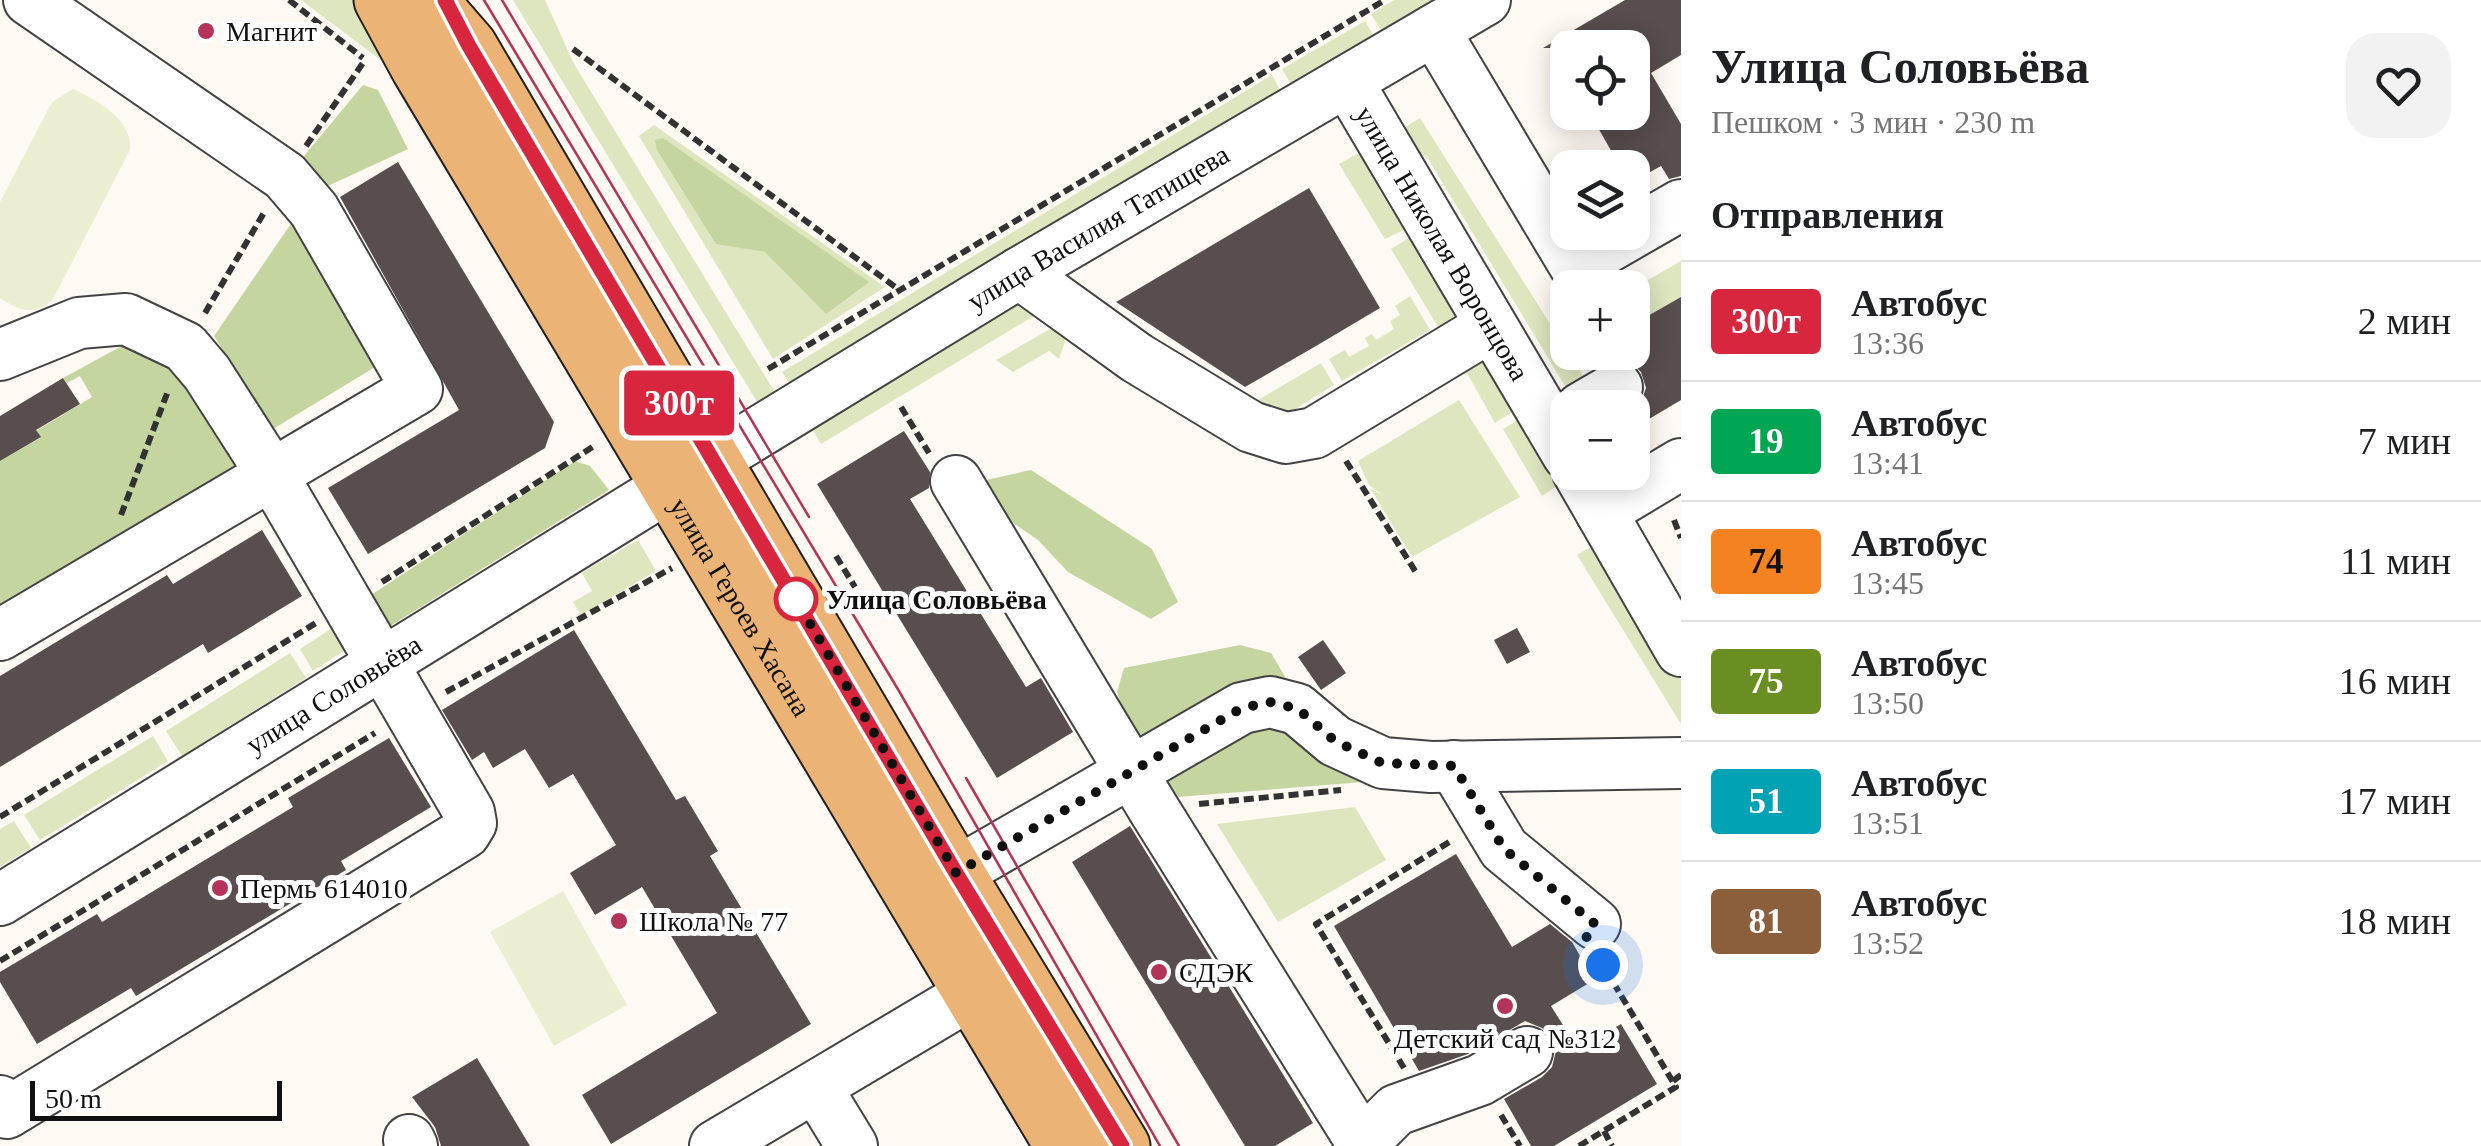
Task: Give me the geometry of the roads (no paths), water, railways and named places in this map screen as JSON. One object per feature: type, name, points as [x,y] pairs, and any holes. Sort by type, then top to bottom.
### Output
[{"type":"main road","name":"улица Героев Хасана","points":[[368,0],[418,68],[956,873],[1122,1146]]},
{"type":"main road","name":"улица Героев Хасана","points":[[382,0],[418,68]]},
{"type":"main road","name":"улица Героев Хасана","points":[[429,0],[457,23],[691,474],[971,994],[1063,1146]]},
{"type":"street","points":[[0,635],[417,389],[314,210],[286,176],[29,0]]},
{"type":"street","name":"улица Василия Татищева","points":[[691,474],[1018,273],[1485,0]]},
{"type":"street","points":[[1434,30],[1575,266],[1681,205]]},
{"type":"street","name":"улица Николая Воронцова","points":[[1347,81],[1491,326],[1550,390]]},
{"type":"street","points":[[1018,273],[1136,358],[1251,427],[1286,438],[1303,437],[1324,426],[1491,326]]},
{"type":"street","points":[[0,354],[79,322],[126,319],[185,347],[207,373],[349,603],[469,812],[471,824],[465,833],[2,1110]]},
{"type":"street","points":[[1681,464],[1590,492],[1681,651]]},
{"type":"street","name":"улица Соловьёва","points":[[0,900],[691,474]]},
{"type":"street","points":[[956,481],[1362,1145],[1396,1110],[1480,1080],[1527,1052]]},
{"type":"street","points":[[956,873],[1242,708],[1270,702],[1298,709],[1335,741],[1382,763],[1681,764]]},
{"type":"street","points":[[1454,766],[1504,849],[1595,924]]},
{"type":"street","points":[[715,1146],[971,994]]},
{"type":"street","points":[[816,1087],[852,1146]]},
{"type":"tram line","points":[[484,0],[899,691],[1160,1146]]},
{"type":"tram line","points":[[502,0],[809,517]]},
{"type":"tram line","points":[[966,778],[1179,1146]]},
{"type":"place","name":"Магнит","points":[[206,31]]},
{"type":"place","name":"Улица Соловьёва","points":[[796,599]]},
{"type":"place","name":"Пермь 614010","points":[[220,888]]},
{"type":"place","name":"Школа № 77","points":[[619,921]]},
{"type":"place","name":"СДЭК","points":[[1159,972]]},
{"type":"place","name":"Детский сад №312","points":[[1505,1006]]}]
